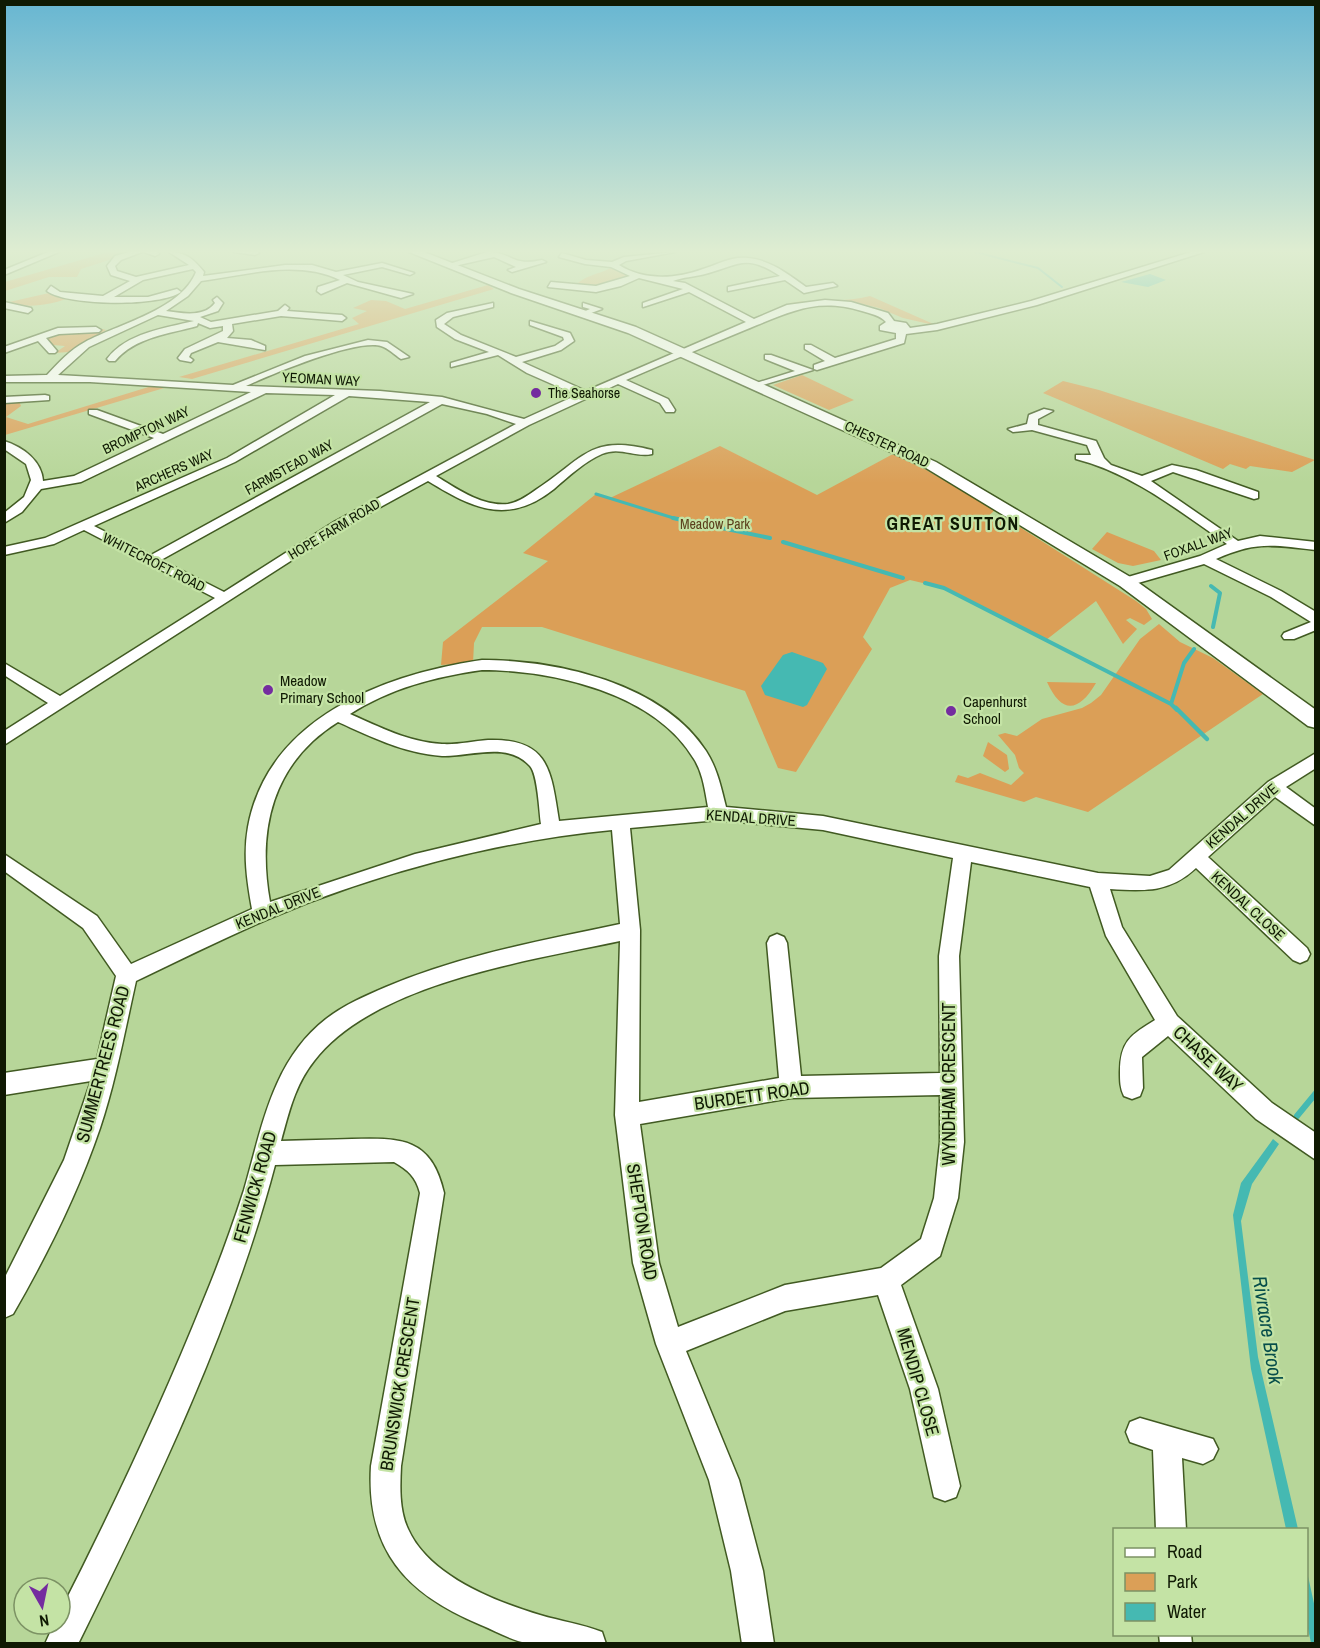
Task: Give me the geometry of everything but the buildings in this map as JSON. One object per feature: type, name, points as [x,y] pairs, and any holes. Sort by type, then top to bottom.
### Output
[{"type":"main road","name":"CHESTER ROAD","points":[[632,329],[931,465],[1126,582],[1316,721]]},
{"type":"street","points":[[5,348],[66,329],[96,330]]},
{"type":"street","points":[[51,376],[84,346],[115,329]]},
{"type":"street","points":[[111,355],[130,344],[167,329]]},
{"type":"street","points":[[221,339],[228,329]]},
{"type":"street","points":[[445,329],[500,352],[539,376],[586,395]]},
{"type":"street","points":[[514,361],[558,348],[569,342],[567,335],[553,329]]},
{"type":"street","name":"HOPE FARM ROAD","points":[[4,739],[338,525],[426,475],[525,423],[682,351],[740,329]]},
{"type":"street","points":[[757,386],[901,341],[904,332],[937,329]]},
{"type":"street","points":[[40,337],[52,351]]},
{"type":"street","points":[[171,359],[186,359],[188,351],[221,339],[262,344]]},
{"type":"street","points":[[232,388],[251,379],[356,345],[379,343],[404,357]]},
{"type":"street","points":[[808,347],[832,361]]},
{"type":"street","points":[[454,365],[468,365],[500,352]]},
{"type":"street","points":[[768,357],[810,369]]},
{"type":"street","name":"YEOMAN WAY","points":[[4,379],[51,376],[126,379],[232,388],[442,400],[483,409],[525,423]]},
{"type":"street","points":[[619,381],[664,401],[670,410]]},
{"type":"street","name":"BROMPTON WAY","points":[[36,486],[77,478],[266,390]]},
{"type":"street","name":"ARCHERS WAY","points":[[4,551],[35,546],[85,526],[231,460],[346,393]]},
{"type":"street","points":[[4,400],[27,403],[45,398]]},
{"type":"street","name":"FARMSTEAD WAY","points":[[151,560],[442,400]]},
{"type":"street","points":[[1032,427],[1033,417],[1048,411]]},
{"type":"street","points":[[99,412],[164,438]]},
{"type":"street","points":[[1013,429],[1032,427],[1092,443],[1099,460],[1107,467],[1142,480],[1236,545]]},
{"type":"street","points":[[4,444],[31,459],[38,477],[36,486],[23,504],[4,519]]},
{"type":"street","points":[[426,475],[454,493],[490,507],[520,506],[552,484],[573,464],[596,452],[616,445],[633,446],[648,452]]},
{"type":"street","points":[[1080,457],[1099,460]]},
{"type":"street","points":[[1142,480],[1176,464],[1232,484],[1254,495]]},
{"type":"street","name":"WHITECROFT ROAD","points":[[85,526],[224,597]]},
{"type":"street","name":"FOXALL WAY","points":[[1126,582],[1205,559],[1236,545],[1260,540],[1316,546]]},
{"type":"street","points":[[1205,559],[1276,594],[1316,619]]},
{"type":"street","points":[[1289,636],[1316,625]]},
{"type":"street","points":[[262,913],[254,863],[261,812],[270,787],[286,763],[298,747],[335,714],[380,691],[426,675],[498,665],[520,665],[566,674],[626,695],[666,717],[702,757],[712,785],[718,813]]},
{"type":"street","points":[[4,668],[60,703]]},
{"type":"street","points":[[335,714],[408,746],[444,750],[506,746],[527,754],[542,771],[551,830]]},
{"type":"street","name":"KENDAL DRIVE","points":[[127,975],[262,913],[328,888],[415,861],[551,830],[620,821],[718,813],[823,823],[1098,881],[1150,884],[1176,875],[1274,787],[1316,759]]},
{"type":"street","points":[[1274,787],[1316,819]]},
{"type":"street","name":"SHEPTON ROAD","points":[[620,821],[630,930],[627,1115],[646,1263],[670,1344],[724,1480],[747,1570],[758,1644]]},
{"type":"street","name":"WYNDHAM CRESCENT","points":[[670,1344],[785,1298],[886,1280],[931,1246],[946,1198],[952,1142],[949,956],[963,853]]},
{"type":"street","name":"KENDAL CLOSE","points":[[1196,857],[1300,954]]},
{"type":"street","name":"SUMMERTREES ROAD","points":[[4,861],[90,922],[127,975],[105,1068],[82,1147],[29,1262],[4,1305]]},
{"type":"street","name":"CHASE WAY","points":[[1098,881],[1113,930],[1169,1023],[1264,1111],[1316,1148]]},
{"type":"street","name":"FENWICK ROAD","points":[[61,1644],[100,1566],[172,1410],[239,1243],[289,1078],[302,1058],[344,1018],[404,989],[461,967],[630,930]]},
{"type":"street","points":[[777,943],[791,1087]]},
{"type":"street","points":[[1132,1088],[1131,1053],[1144,1039],[1169,1023]]},
{"type":"street","points":[[4,1084],[105,1068]]},
{"type":"street","name":"BURDETT ROAD","points":[[627,1115],[791,1087],[950,1084]]},
{"type":"street","name":"BRUNSWICK CRESCENT","points":[[265,1153],[396,1150],[416,1161],[428,1176],[432,1193],[384,1484],[397,1541],[411,1561],[441,1588],[478,1608],[563,1638],[590,1644]]},
{"type":"street","name":"MENDIP CLOSE","points":[[886,1280],[924,1389],[945,1486]]},
{"type":"street","points":[[1171,1528],[1153,1436],[1203,1449]]},
{"type":"green space","points":[[342,329],[360,329],[192,379],[179,377]]},
{"type":"green space","points":[[106,330],[68,352],[55,353],[65,346],[53,345],[45,339],[51,334],[84,331],[86,334]]},
{"type":"green space","points":[[802,375],[854,400],[829,410],[773,385]]},
{"type":"green space","points":[[1063,381],[1099,390],[1315,460],[1292,472],[1250,466],[1246,469],[1230,464],[1223,469],[1043,393]]},
{"type":"green space","points":[[155,385],[171,386],[5,435],[4,403],[19,401],[21,406],[6,417],[28,424]]},
{"type":"green space","name":"Meadow Park","points":[[720,446],[817,495],[893,454],[923,468],[995,510],[984,520],[989,522],[997,516],[1004,517],[1136,601],[1146,609],[1152,619],[1144,625],[1130,618],[1126,620],[1137,629],[1123,644],[1096,601],[1046,640],[944,588],[910,580],[890,588],[863,637],[872,649],[796,772],[778,768],[745,691],[542,627],[482,627],[474,643],[473,663],[441,665],[443,642],[548,561],[523,553],[596,494],[610,498]]},
{"type":"green space","points":[[1107,532],[1154,551],[1161,560],[1133,566],[1118,563],[1092,549]]},
{"type":"green space","points":[[1159,624],[1180,642],[1213,658],[1263,694],[1088,812],[1036,797],[1024,802],[955,782],[958,775],[968,778],[980,773],[1011,785],[1024,773],[1019,768],[1015,755],[998,735],[1005,733],[1017,736],[1042,719],[1082,708],[1091,703],[1101,695],[1140,639]]},
{"type":"green space","points":[[1047,682],[1096,683],[1083,700],[1070,706],[1058,700]]},
{"type":"green space","points":[[988,742],[1007,755],[1009,769],[1005,772],[983,756]]},
{"type":"water","points":[[792,652],[823,663],[827,669],[807,705],[803,707],[765,695],[761,686],[783,655]]},
{"type":"water","points":[[1273,1139],[1279,1144],[1252,1184],[1241,1221],[1258,1357],[1298,1528],[1286,1528],[1251,1369],[1233,1215],[1241,1183]]},
{"type":"water","points":[[1308,1576],[1315,1608],[1315,1643],[1311,1643],[1308,1629]]},
{"type":"waterway","points":[[596,494],[675,518]]},
{"type":"waterway","points":[[675,518],[770,538]]},
{"type":"waterway","points":[[675,518],[680,520]]},
{"type":"waterway","points":[[783,542],[903,578]]},
{"type":"waterway","points":[[925,583],[944,588],[1171,704]]},
{"type":"waterway","points":[[1211,586],[1220,593],[1213,627]]},
{"type":"waterway","points":[[1171,704],[1184,663],[1194,649]]},
{"type":"waterway","points":[[1171,704],[1177,710]]},
{"type":"waterway","points":[[1176,708],[1207,739]]},
{"type":"waterway","name":"Rivracre Brook","points":[[1297,1116],[1316,1093]]},
{"type":"place","name":"The Seahorse","points":[[536,393]]},
{"type":"place","name":"Meadow Primary School","points":[[268,690]]},
{"type":"place","name":"Capenhurst School","points":[[951,711]]},
{"type":"district","name":"GREAT SUTTON","points":[[953,524]]}]
